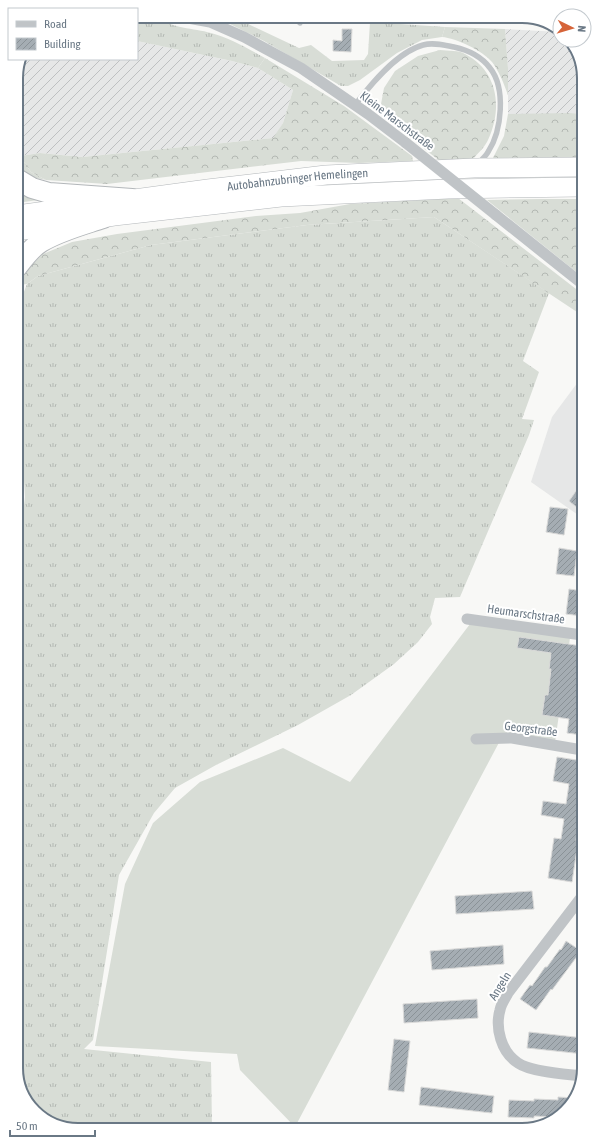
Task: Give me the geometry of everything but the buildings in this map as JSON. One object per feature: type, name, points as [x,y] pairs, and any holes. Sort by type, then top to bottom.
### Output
[{"type":"highway","name":"Autobahnzubringer Hemelingen","points":[[23,214],[132,199],[326,176],[474,168],[577,167]]},
{"type":"highway","points":[[23,183],[32,188],[49,193],[132,199]]},
{"type":"highway","name":"Autobahnzubringer Hemelingen","points":[[23,230],[102,218],[289,197],[454,188],[577,187]]},
{"type":"highway","points":[[23,259],[40,242],[102,218]]},
{"type":"street","name":"Kleine Marschstraße","points":[[212,23],[244,37],[301,68],[355,105],[406,143],[577,280]]},
{"type":"street","name":"Heumarschstraße","points":[[467,619],[577,634]]},
{"type":"street","name":"Georgstraße","points":[[476,739],[512,738],[577,749]]},
{"type":"street","name":"Angeln","points":[[577,903],[508,993],[500,1009],[498,1023],[500,1038],[509,1055],[518,1063],[547,1072],[577,1075]]},
{"type":"lane","points":[[355,105],[370,86],[404,55],[424,45],[442,44],[464,49],[479,57],[491,69],[500,91],[500,117],[496,137],[488,153],[474,168]]},
{"type":"shaded area","points":[[505,29],[552,32],[552,48],[568,48],[573,57],[577,78],[577,114],[508,114],[508,68]]},
{"type":"shaded area","points":[[138,41],[258,68],[293,90],[283,123],[274,138],[82,157],[40,153],[23,156],[23,75],[26,60],[138,60]]},
{"type":"shaded area","points":[[577,383],[577,514],[531,482],[552,417]]},
{"type":"green space","points":[[138,23],[169,23],[183,28],[204,31],[225,38],[265,58],[258,68],[138,41]]},
{"type":"green space","points":[[228,23],[246,23],[299,48],[311,45],[332,61],[364,60],[368,54],[370,23],[445,27],[442,37],[422,40],[397,53],[360,80],[348,86],[341,86],[264,41]]},
{"type":"green space","points":[[445,27],[505,29],[508,68],[508,95],[499,73],[492,62],[469,46],[442,37]]},
{"type":"green space","points":[[440,50],[465,54],[476,61],[485,70],[491,80],[496,103],[493,128],[487,143],[473,159],[440,161],[387,120],[381,104],[384,88],[395,71],[418,56]]},
{"type":"green space","points":[[265,58],[344,106],[412,156],[413,161],[359,163],[301,161],[107,184],[46,180],[31,172],[23,160],[23,156],[40,153],[82,157],[273,138],[283,123],[293,90],[258,68]]},
{"type":"green space","points":[[508,114],[577,114],[577,157],[493,158],[504,136]]},
{"type":"green space","points":[[23,160],[31,172],[46,180],[27,176],[23,173]]},
{"type":"green space","points":[[23,192],[38,200],[23,202]]},
{"type":"green space","points":[[458,198],[577,290],[577,312],[434,217],[307,225],[151,245],[38,276],[27,284],[23,284],[23,276],[25,271],[43,254],[72,242],[117,234],[256,216],[300,213],[350,204]]},
{"type":"green space","points":[[577,199],[577,273],[487,200]]},
{"type":"green space","points":[[434,217],[549,293],[523,361],[539,372],[522,419],[534,420],[460,597],[435,598],[430,617],[432,624],[418,642],[394,664],[351,695],[298,725],[216,765],[175,788],[154,813],[119,875],[93,1040],[84,1049],[211,1062],[212,1123],[68,1122],[51,1116],[34,1101],[27,1089],[23,1068],[23,514],[25,497],[23,465],[23,294],[27,284],[38,276],[151,245],[307,225]]},
{"type":"green space","points":[[470,624],[570,638],[555,742],[503,735],[297,1123],[291,1123],[240,1070],[237,1054],[95,1046],[125,884],[153,823],[200,782],[283,748],[350,782]]}]
